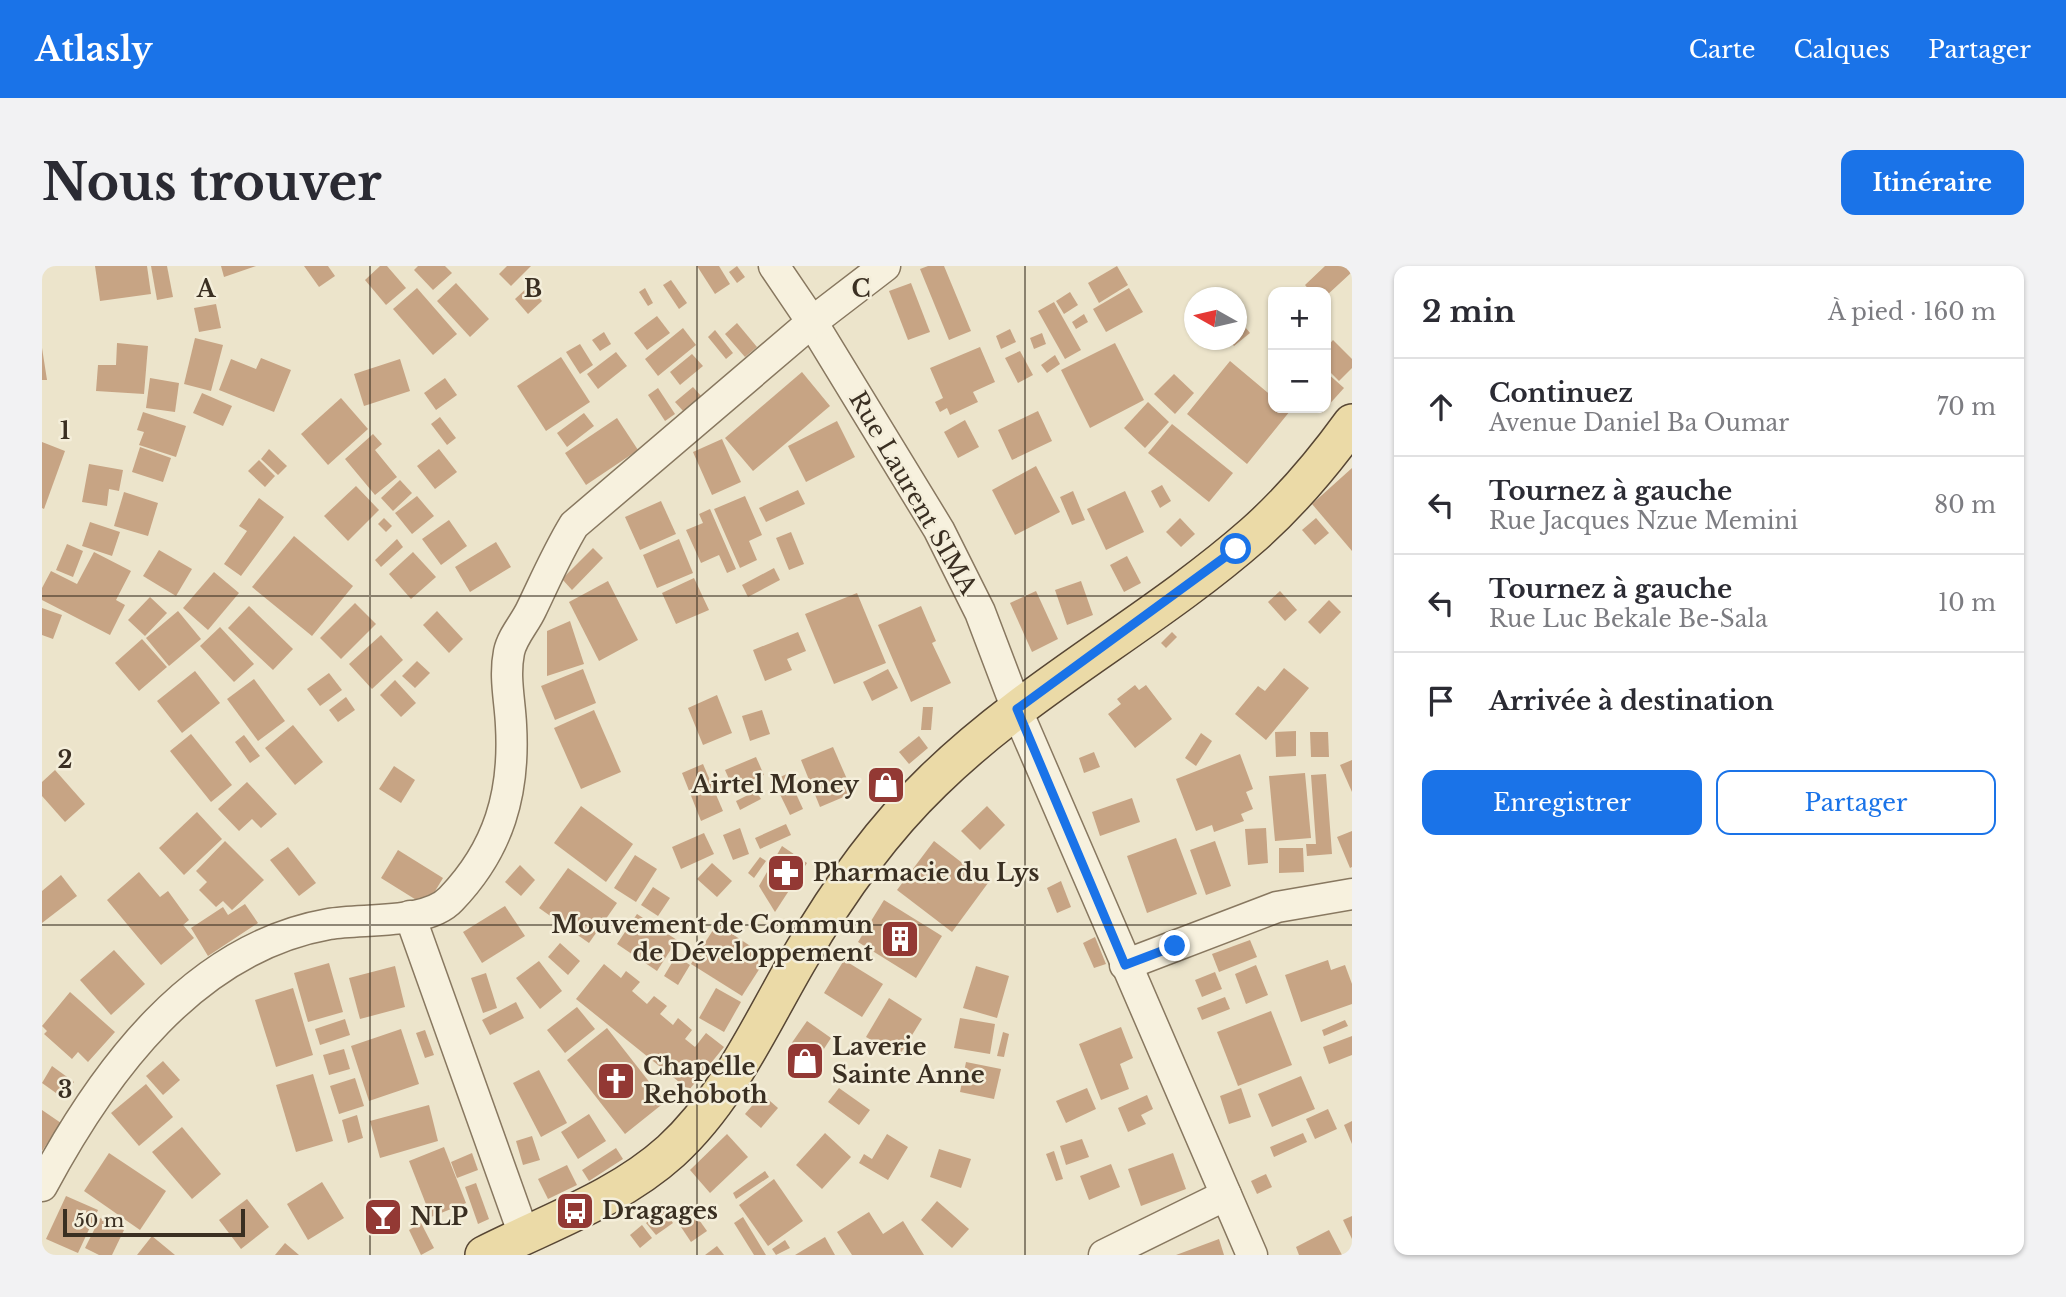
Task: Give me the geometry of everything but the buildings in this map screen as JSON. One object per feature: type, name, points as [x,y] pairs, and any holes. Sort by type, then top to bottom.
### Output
[{"type":"main road","points":[[484,1255],[531,1245],[617,1191],[671,1151],[732,1077],[806,946],[874,847],[936,778],[1017,709],[1216,565],[1255,533],[1283,506],[1352,423]]},
{"type":"street","name":"Rue Laurent SIMA","points":[[774,266],[812,322],[939,530],[980,611],[1017,709],[1125,965],[1252,1255]]},
{"type":"street","points":[[42,1186],[79,1121],[116,1069],[140,1039],[209,976],[251,952],[328,924],[431,913],[450,902],[492,846],[510,785],[513,760],[506,690],[509,650],[531,610],[552,562],[574,525],[812,322],[886,266]]},
{"type":"street","points":[[1125,965],[1277,907],[1352,894]]},
{"type":"street","points":[[410,916],[531,1245]]},
{"type":"street","points":[[1104,1255],[1226,1195]]},
{"type":"place","name":"Airtel Money","points":[[886,785]]},
{"type":"place","name":"Pharmacie du Lys","points":[[786,873]]},
{"type":"place","name":"Mouvement de Commun de Développement","points":[[900,939]]},
{"type":"place","name":"Laverie Sainte Anne","points":[[805,1061]]},
{"type":"place","name":"Chapelle Rehoboth","points":[[616,1081]]},
{"type":"place","name":"Dragages","points":[[575,1211]]},
{"type":"place","name":"NLP","points":[[383,1217]]},
{"type":"route","points":[[1175,946],[1125,965],[1017,709],[1236,549]]}]
